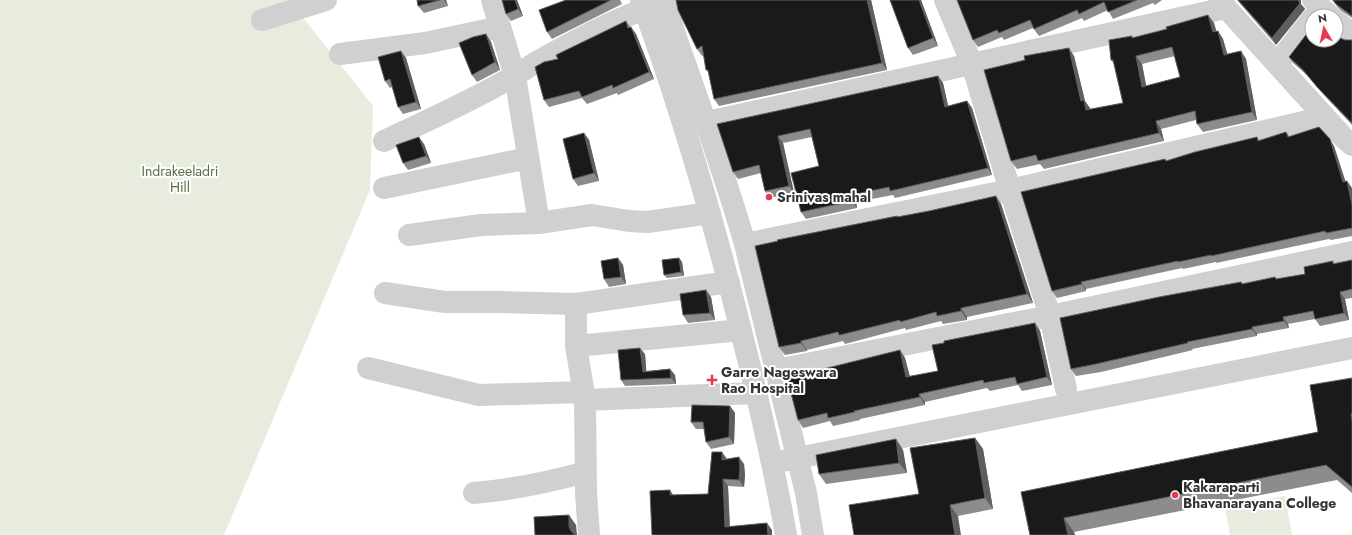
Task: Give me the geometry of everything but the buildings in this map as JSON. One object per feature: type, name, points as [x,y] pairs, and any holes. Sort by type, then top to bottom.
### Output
[{"type":"street","points":[[262,20],[326,0]]},
{"type":"street","points":[[492,0],[515,76],[539,223]]},
{"type":"street","points":[[945,0],[972,64],[1050,316],[1066,389]]},
{"type":"street","points":[[384,141],[469,101],[515,76],[540,60],[643,4],[667,1],[679,48],[707,122],[745,244],[764,328],[776,370],[806,493],[812,535]]},
{"type":"street","points":[[643,4],[674,94],[729,282],[772,463],[786,535]]},
{"type":"street","points":[[707,122],[972,64],[1223,4],[1352,145]]},
{"type":"street","points":[[340,54],[424,43],[500,27]]},
{"type":"street","points":[[1344,28],[1352,34]]},
{"type":"street","points":[[1277,64],[1304,32]]},
{"type":"street","points":[[745,244],[1010,190],[1325,117]]},
{"type":"street","points":[[384,188],[528,158]]},
{"type":"street","points":[[409,235],[480,225],[539,223],[592,215],[629,221],[647,222],[710,213]]},
{"type":"street","points":[[776,370],[1050,316],[1352,252]]},
{"type":"street","points":[[385,293],[445,302],[576,304],[729,282]]},
{"type":"street","points":[[576,304],[576,346],[584,396],[589,535]]},
{"type":"street","points":[[576,346],[740,330]]},
{"type":"street","points":[[772,463],[1352,348]]},
{"type":"street","points":[[368,368],[479,395],[584,396],[755,393]]},
{"type":"street","points":[[474,493],[506,490],[562,479],[586,472]]},
{"type":"green space","name":"Indrakeeladri Hill","points":[[0,0],[289,0],[373,106],[370,190],[224,535],[0,535]]},
{"type":"green space","points":[[1285,496],[1292,535],[1230,535],[1225,508]]},
{"type":"place","name":"Srinivas mahal","points":[[769,197]]},
{"type":"place","name":"Garre Nageswara Rao Hospital","points":[[712,380]]},
{"type":"place","name":"Kakaraparti Bhavanarayana College","points":[[1175,495]]}]
